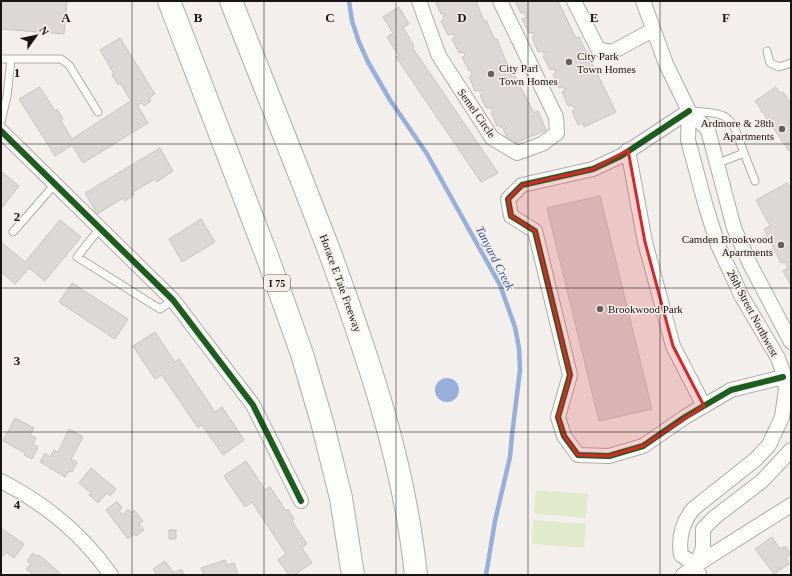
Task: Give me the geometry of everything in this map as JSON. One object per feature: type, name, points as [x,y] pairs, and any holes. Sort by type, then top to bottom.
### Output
[{"type":"highway","name":"I 75","points":[[170,1],[267,256],[302,354],[322,422],[341,498],[353,575]]},
{"type":"highway","name":"Horace E Tate Freeway","points":[[231,1],[318,221],[379,392],[400,475],[408,516],[416,575]]},
{"type":"street","name":"Semel Circle","points":[[419,1],[440,56],[488,132],[492,138],[517,153],[542,144],[557,133],[556,117],[500,1]]},
{"type":"street","points":[[574,1],[598,49],[612,52],[653,30]]},
{"type":"street","name":"26th Street Northwest","points":[[643,1],[666,64],[689,111],[708,130],[734,228],[750,264],[791,342]]},
{"type":"street","points":[[689,111],[628,150],[592,169],[522,185],[508,199],[511,216],[536,231],[570,375],[558,417],[564,436],[578,455],[609,456],[643,446],[731,390],[787,375]]},
{"type":"street","name":"26th Street Northwest","points":[[689,111],[688,140],[706,208],[718,244],[742,297],[787,375],[782,417],[769,445],[756,458],[693,509],[682,526],[679,545],[681,555],[697,570]]},
{"type":"street","points":[[1,131],[56,183],[173,300],[253,405],[301,501]]},
{"type":"street","points":[[628,150],[645,242],[673,346],[704,406]]},
{"type":"street","points":[[697,570],[703,548],[703,529],[715,517],[762,481],[791,450]]},
{"type":"street","points":[[1,481],[26,494],[56,515],[90,549],[111,575]]},
{"type":"street","points":[[683,575],[697,570],[791,505]]},
{"type":"lane","points":[[767,52],[770,63],[779,67],[791,63]]},
{"type":"lane","points":[[1,59],[61,59],[69,65],[98,112]]},
{"type":"lane","points":[[1,122],[7,96],[11,59]]},
{"type":"lane","points":[[689,111],[719,113],[733,122],[755,181]]},
{"type":"lane","points":[[716,164],[744,153]]},
{"type":"lane","points":[[13,232],[56,183]]},
{"type":"lane","points":[[100,228],[77,257],[160,309],[173,300]]},
{"type":"highlighted area","points":[[628,150],[645,242],[673,346],[704,406],[643,446],[609,456],[578,455],[564,436],[558,417],[570,375],[535,231],[511,216],[508,199],[522,185],[593,169]]},
{"type":"green space","points":[[536,490],[588,494],[586,518],[534,514]]},
{"type":"green space","points":[[533,520],[586,524],[584,548],[532,544]]},
{"type":"water","points":[[447,378],[456,381],[459,390],[456,399],[447,402],[438,399],[435,390],[438,381]]},
{"type":"building","points":[[1,1],[67,1],[64,34],[1,29]]},
{"type":"building","name":"City Parl Town Homes","points":[[435,1],[476,1],[484,21],[486,20],[495,40],[497,39],[512,77],[515,76],[534,113],[538,111],[546,130],[513,144],[512,141],[509,142],[503,129],[506,128],[505,126],[501,128],[500,125],[497,126],[491,112],[493,111],[492,108],[486,108],[480,95],[483,93],[482,91],[475,91],[469,77],[472,75],[472,72],[471,70],[469,71],[462,57],[465,56],[464,53],[459,53],[452,39],[455,38],[454,34],[448,35],[441,21],[444,19],[443,16],[445,15],[444,13],[441,14]]},
{"type":"building","name":"City Park Town Homes","points":[[515,1],[558,1],[576,38],[579,37],[616,112],[584,127],[582,123],[578,125],[572,111],[576,109],[572,105],[568,106],[562,92],[565,90],[562,87],[559,88],[553,74],[556,73],[555,70],[550,70],[543,56],[546,54],[545,52],[543,53],[542,50],[538,52],[532,37],[535,35],[534,33],[529,33],[522,19],[526,18],[525,13],[521,13]]},
{"type":"building","points":[[399,7],[409,24],[403,27],[414,46],[412,47],[498,173],[481,182],[396,57],[399,56],[387,37],[393,33],[383,17]]},
{"type":"building","points":[[120,38],[155,94],[149,98],[151,101],[144,106],[142,103],[137,105],[148,123],[83,163],[72,145],[55,156],[19,99],[40,87],[55,111],[57,109],[63,119],[61,121],[72,139],[131,101],[120,83],[118,85],[112,75],[114,74],[100,50]]},
{"type":"building","name":"Ardmore & 28th Apartments","points":[[776,87],[780,93],[783,92],[791,104],[791,150],[789,151],[755,101]]},
{"type":"building","points":[[160,148],[173,171],[157,182],[155,179],[133,192],[134,195],[125,201],[123,198],[97,214],[85,193]]},
{"type":"building","points":[[1,171],[19,186],[1,209]]},
{"type":"building","name":"Camden Brookwood Apartments","points":[[787,183],[791,189],[791,285],[783,271],[788,268],[785,262],[781,263],[764,229],[770,226],[756,200]]},
{"type":"building","name":"Brookwood Park","points":[[600,196],[652,409],[599,421],[547,208]]},
{"type":"building","points":[[201,219],[215,242],[182,262],[169,239]]},
{"type":"building","points":[[60,220],[81,237],[45,281],[29,268],[15,284],[1,272],[1,242],[25,262]]},
{"type":"building","points":[[72,283],[128,319],[115,339],[59,302]]},
{"type":"building","points":[[155,332],[175,362],[179,359],[215,412],[222,407],[244,440],[223,455],[202,425],[198,428],[162,375],[155,379],[133,346]]},
{"type":"building","points":[[15,418],[34,428],[30,435],[36,438],[33,444],[38,447],[32,459],[24,455],[25,453],[3,441]]},
{"type":"building","points":[[69,429],[83,437],[71,459],[77,462],[72,472],[69,471],[65,477],[40,462],[45,453],[50,457],[54,450],[58,452]]},
{"type":"building","points":[[246,461],[265,490],[270,487],[286,511],[288,509],[294,519],[292,521],[307,544],[302,548],[312,563],[294,575],[289,575],[278,560],[286,554],[252,502],[245,507],[224,476]]},
{"type":"building","points":[[91,468],[116,489],[110,496],[107,493],[98,503],[89,495],[91,493],[79,483]]},
{"type":"building","points":[[117,501],[122,508],[119,510],[122,515],[128,509],[131,513],[134,510],[143,521],[139,524],[144,530],[136,536],[134,534],[128,539],[106,510]]},
{"type":"building","points":[[1,528],[24,544],[14,558],[6,552],[3,556],[1,554]]},
{"type":"building","points":[[169,530],[176,530],[176,539],[169,539]]},
{"type":"building","points":[[772,537],[780,549],[785,546],[791,554],[786,558],[789,564],[774,574],[755,549]]},
{"type":"building","points":[[33,553],[37,556],[39,555],[60,573],[58,575],[33,575],[26,569],[31,564],[27,561]]},
{"type":"building","points":[[225,560],[227,565],[234,563],[238,575],[204,575],[201,568]]},
{"type":"building","points":[[165,561],[174,573],[181,569],[185,575],[157,575],[153,569]]},
{"type":"waterway","name":"Tanyard Creek","points":[[349,1],[352,21],[368,62],[390,100],[427,154],[500,285],[515,327],[519,348],[520,370],[510,457],[495,521],[486,575]]},
{"type":"cycle path","points":[[689,111],[621,156],[593,169],[522,185],[508,199],[511,216],[535,231],[570,375],[558,417],[564,436],[578,455],[609,456],[643,446],[685,417],[731,390],[783,377]]},
{"type":"cycle path","points":[[1,131],[173,300],[253,405],[301,501]]},
{"type":"place","name":"City Park Town Homes","points":[[569,62]]},
{"type":"place","name":"City Parl Town Homes","points":[[491,74]]},
{"type":"place","name":"Ardmore & 28th Apartments","points":[[782,129]]},
{"type":"place","name":"Camden Brookwood Apartments","points":[[781,245]]},
{"type":"place","name":"Brookwood Park","points":[[600,309]]}]
